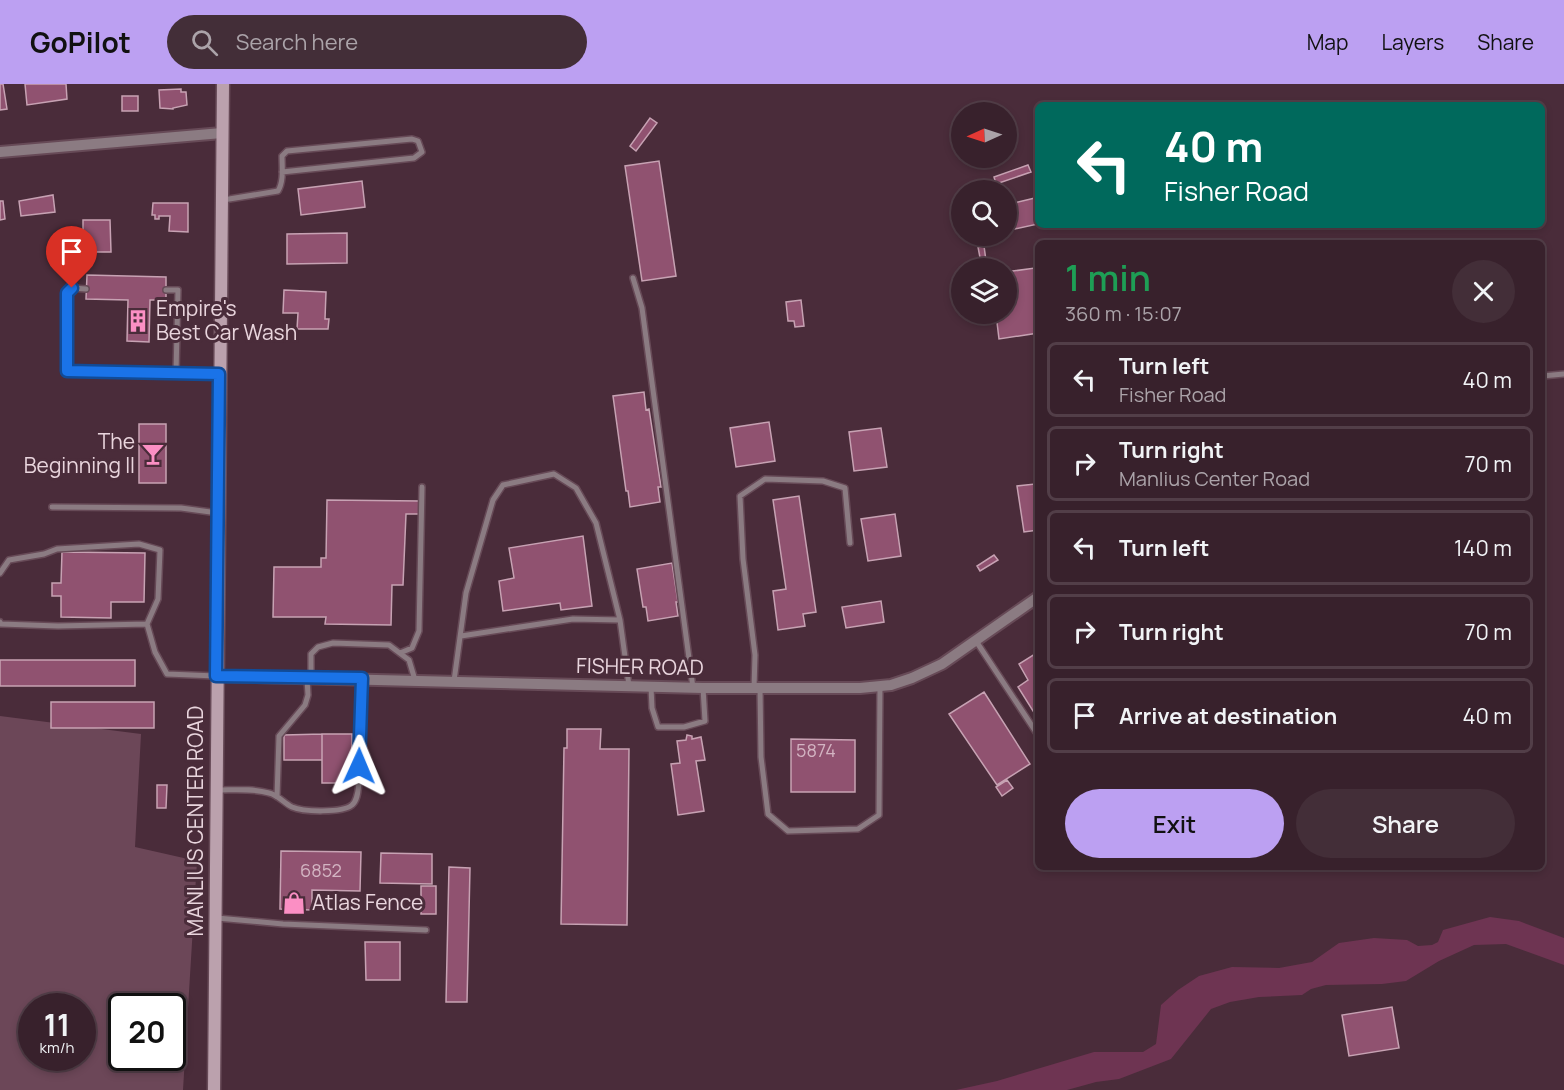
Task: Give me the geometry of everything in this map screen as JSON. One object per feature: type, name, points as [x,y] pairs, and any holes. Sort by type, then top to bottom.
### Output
[{"type":"main road","name":"MANLIUS CENTER ROAD","points":[[214,1090],[223,84]]},
{"type":"street","points":[[0,152],[222,133]]},
{"type":"street","name":"FISHER ROAD","points":[[216,676],[698,688],[860,688],[880,686],[912,678],[942,664],[1035,599]]},
{"type":"lane","points":[[221,201],[278,191],[281,186],[282,156],[287,151],[412,139],[418,141],[422,152],[414,158],[282,171]]},
{"type":"lane","points":[[633,278],[642,308],[698,688],[705,721],[684,727],[658,727],[652,708],[651,687]]},
{"type":"lane","points":[[86,289],[72,288],[67,293],[67,371],[219,374]]},
{"type":"lane","points":[[166,290],[178,290],[176,373]]},
{"type":"lane","points":[[1545,376],[1564,374]]},
{"type":"lane","points":[[453,681],[466,593],[493,500],[503,485],[554,474],[576,488],[596,523],[620,620],[629,686]]},
{"type":"lane","points":[[850,543],[845,488],[823,481],[765,479],[740,496],[743,558],[755,655],[761,757],[768,814],[788,831],[858,829],[879,815],[880,686]]},
{"type":"lane","points":[[400,652],[412,648],[419,631],[422,488]]},
{"type":"lane","points":[[52,507],[181,508],[218,513]]},
{"type":"lane","points":[[0,573],[9,560],[44,554],[57,549],[139,544],[160,550],[158,599],[147,624],[155,652],[167,674],[216,676]]},
{"type":"lane","points":[[461,636],[573,619],[620,620]]},
{"type":"lane","points":[[0,622],[1,624],[58,626],[147,624]]},
{"type":"lane","points":[[976,641],[1035,730]]},
{"type":"lane","points":[[278,797],[279,736],[305,705],[308,695],[311,654],[318,646],[333,643],[389,645],[409,660],[415,680]]},
{"type":"lane","points":[[216,790],[258,790],[273,793],[293,807],[303,810],[344,809],[353,805],[359,783],[362,678]]},
{"type":"lane","points":[[215,918],[283,924],[426,930]]},
{"type":"shaded area","points":[[0,716],[141,734],[135,847],[197,861],[186,1041],[186,993],[108,993],[108,1071],[184,1071],[183,1090],[0,1090]]},
{"type":"shaded area","points":[[1490,917],[1519,921],[1564,938],[1564,965],[1506,944],[1474,945],[1439,961],[1406,981],[1326,985],[1311,989],[1302,995],[1259,997],[1230,1002],[1211,1009],[1171,1059],[1119,1079],[1096,1082],[1067,1090],[956,1090],[997,1081],[1094,1052],[1143,1052],[1156,1044],[1161,1005],[1199,976],[1232,967],[1279,968],[1312,962],[1339,943],[1374,938],[1407,940],[1418,946],[1432,945],[1438,942],[1443,930]]},
{"type":"building","points":[[0,84],[3,84],[7,109],[0,110]]},
{"type":"building","points":[[25,84],[66,84],[67,99],[27,105]]},
{"type":"building","points":[[181,89],[181,92],[186,92],[187,105],[173,109],[160,108],[159,90]]},
{"type":"building","points":[[122,96],[138,96],[138,111],[122,111]]},
{"type":"building","points":[[650,118],[657,123],[636,151],[630,146]]},
{"type":"building","points":[[659,161],[676,276],[642,281],[625,166]]},
{"type":"building","points":[[1028,165],[1031,172],[1008,180],[995,180],[994,177]]},
{"type":"building","points":[[362,181],[365,207],[301,215],[298,189]]},
{"type":"building","points":[[53,195],[55,212],[21,216],[19,201]]},
{"type":"building","points":[[1035,198],[1035,225],[1017,228],[1017,202]]},
{"type":"building","points":[[0,201],[3,201],[5,219],[0,220]]},
{"type":"building","points":[[153,203],[188,203],[188,232],[169,231],[170,216],[159,216],[159,219],[155,219],[155,215],[152,215]]},
{"type":"building","points":[[83,220],[110,220],[111,252],[83,252]]},
{"type":"building","points":[[347,233],[347,263],[287,264],[287,234]]},
{"type":"building","points":[[984,246],[986,258],[980,258],[978,247]]},
{"type":"building","points":[[1035,268],[1035,333],[999,339],[997,324],[1017,324],[1017,270]]},
{"type":"building","name":"Empire's Best Car Wash","points":[[87,275],[166,277],[166,300],[150,300],[149,342],[127,341],[128,300],[86,299]]},
{"type":"building","points":[[284,290],[326,292],[325,319],[329,319],[328,329],[297,329],[298,313],[283,313]]},
{"type":"building","points":[[801,300],[804,326],[795,327],[794,321],[788,321],[786,302]]},
{"type":"building","points":[[644,392],[646,410],[649,409],[661,487],[658,487],[660,502],[630,507],[613,396]]},
{"type":"building","points":[[769,422],[775,461],[736,467],[730,428]]},
{"type":"building","name":"The Beginning II","points":[[139,424],[166,424],[166,483],[139,483]]},
{"type":"building","points":[[881,428],[887,467],[854,471],[849,432]]},
{"type":"building","points":[[1035,484],[1035,530],[1024,532],[1017,486]]},
{"type":"building","points":[[799,496],[816,612],[803,614],[805,626],[778,630],[773,591],[786,589],[773,500]]},
{"type":"building","points":[[327,500],[421,501],[421,514],[406,514],[403,585],[392,585],[391,625],[325,624],[326,617],[273,617],[274,567],[321,567],[321,558],[326,558]]},
{"type":"building","points":[[895,514],[901,556],[868,561],[861,519]]},
{"type":"building","points":[[583,536],[592,606],[561,610],[560,603],[503,611],[499,581],[514,578],[509,548]]},
{"type":"building","points":[[62,552],[145,553],[144,602],[111,602],[111,618],[61,617],[61,596],[52,596],[52,583],[61,583]]},
{"type":"building","points":[[994,555],[998,560],[980,571],[977,566]]},
{"type":"building","points":[[672,563],[678,616],[648,621],[646,607],[643,607],[637,569]]},
{"type":"building","points":[[881,601],[884,622],[846,628],[842,607]]},
{"type":"building","points":[[1035,654],[1035,714],[1018,687],[1028,680],[1019,664]]},
{"type":"building","points":[[0,660],[135,660],[135,686],[0,686]]},
{"type":"building","points":[[984,692],[1030,764],[997,785],[949,714]]},
{"type":"building","points":[[51,702],[154,702],[154,728],[51,728]]},
{"type":"building","points":[[567,729],[601,729],[600,749],[629,749],[627,925],[561,924],[564,748],[567,748]]},
{"type":"building","points":[[322,734],[322,760],[284,760],[284,735]]},
{"type":"building","points":[[322,734],[352,734],[352,783],[322,783]]},
{"type":"building","points":[[687,735],[692,736],[692,739],[701,737],[705,760],[696,761],[704,811],[678,815],[671,764],[680,763],[677,741],[686,740]]},
{"type":"building","points":[[791,739],[855,740],[855,792],[791,792]]},
{"type":"building","points":[[1007,780],[1013,788],[1002,796],[996,787]]},
{"type":"building","points":[[157,785],[167,785],[166,808],[157,808]]},
{"type":"building","points":[[281,851],[361,852],[360,891],[312,890],[312,910],[280,909]]},
{"type":"building","points":[[381,853],[432,854],[432,884],[380,883]]},
{"type":"building","points":[[449,867],[470,868],[467,1002],[446,1002]]},
{"type":"building","points":[[421,886],[436,886],[436,914],[421,914]]},
{"type":"building","points":[[365,942],[400,942],[400,980],[366,980]]},
{"type":"building","points":[[1392,1007],[1399,1048],[1349,1056],[1342,1015]]},
{"type":"place","name":"Empire's Best Car Wash","points":[[138,321]]},
{"type":"place","name":"The Beginning II","points":[[153,454]]},
{"type":"place","name":"Atlas Fence","points":[[294,903]]},
{"type":"route","points":[[72,288],[67,293],[67,371],[219,374],[216,676],[362,678],[359,766]]}]
